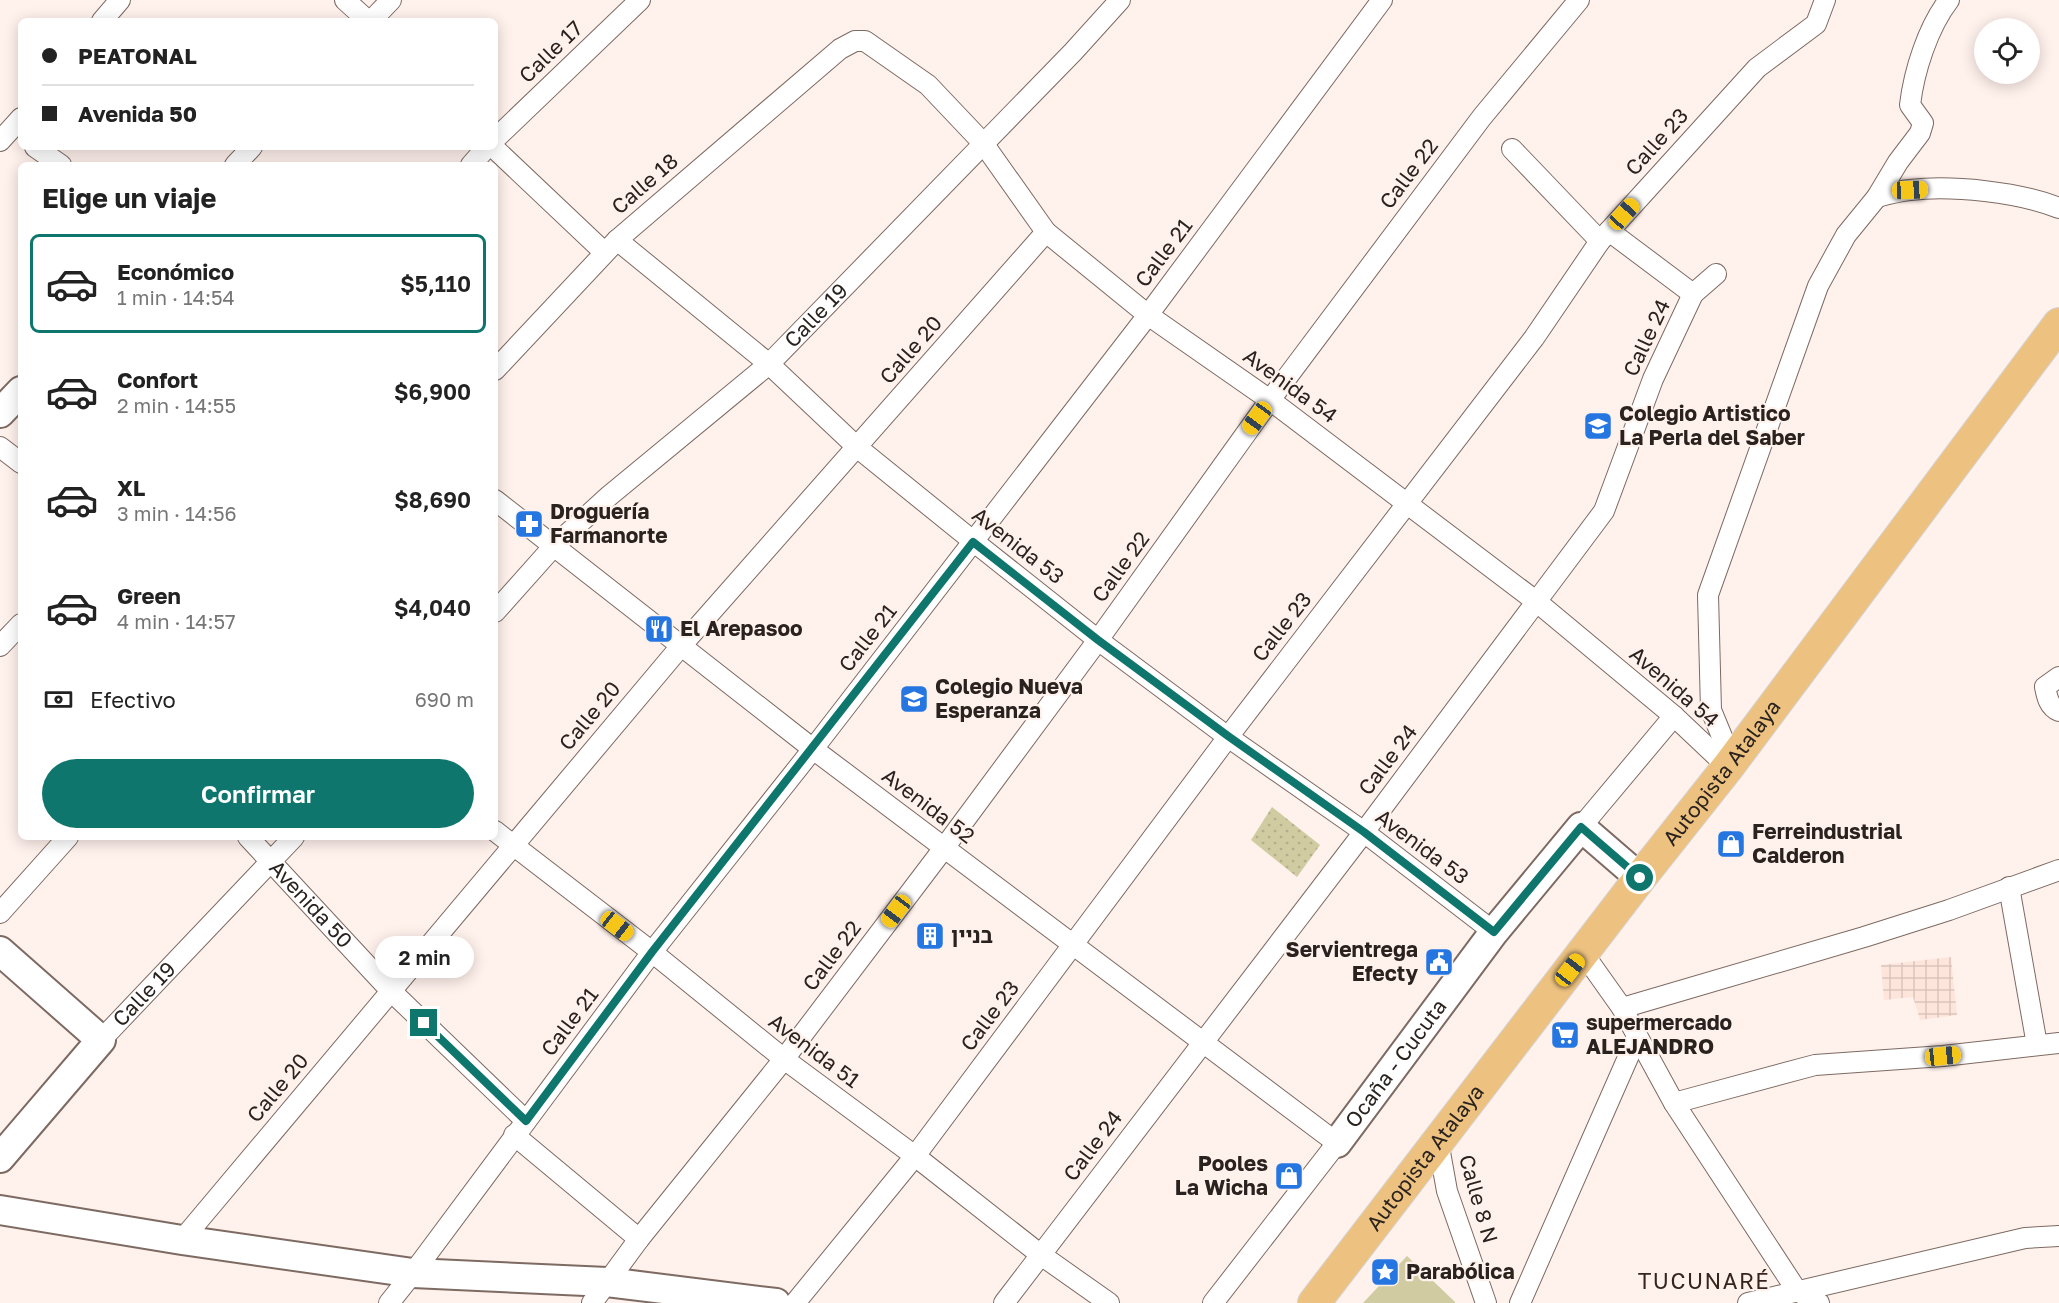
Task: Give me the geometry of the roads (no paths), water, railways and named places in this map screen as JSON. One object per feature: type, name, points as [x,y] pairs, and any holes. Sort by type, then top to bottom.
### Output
[{"type":"main road","name":"Autopista Atalaya","points":[[1314,1303],[1730,764],[2059,324]]},
{"type":"street","points":[[105,18],[120,0]]},
{"type":"street","points":[[345,0],[366,18]]},
{"type":"street","points":[[373,18],[391,0]]},
{"type":"street","name":"Calle 17","points":[[498,136],[640,0]]},
{"type":"street","name":"Calle 19","points":[[498,609],[554,547],[609,495],[769,364],[1073,52],[1120,0]]},
{"type":"street","name":"Calle 21","points":[[389,1303],[413,1274],[652,952],[1148,315],[1382,0]]},
{"type":"street","name":"Calle 22","points":[[599,1293],[639,1239],[784,1059],[944,848],[1098,640],[1270,400],[1482,117],[1579,0]]},
{"type":"street","name":"Calle 23","points":[[795,1303],[915,1156],[1228,736],[1534,338],[1605,236],[1757,68],[1816,24],[1825,0]]},
{"type":"street","points":[[1730,764],[1711,710],[1708,596],[1818,286],[1846,235],[1877,197],[1898,162],[1920,134],[1923,123],[1910,105],[1911,90],[1933,24],[1949,0]]},
{"type":"street","name":"Avenida 54","points":[[840,49],[855,41],[865,41],[928,85],[983,143],[1046,232],[1148,315],[1270,400],[1537,603],[1730,764]]},
{"type":"street","name":"Calle 18","points":[[498,367],[610,246],[840,49]]},
{"type":"street","points":[[1512,149],[1605,236],[1693,294]]},
{"type":"street","points":[[39,150],[57,162]]},
{"type":"street","points":[[238,162],[249,150]]},
{"type":"street","points":[[474,162],[484,150]]},
{"type":"street","name":"Avenida 53","points":[[497,150],[610,246],[769,364],[858,448],[1098,640],[1364,832],[1494,932]]},
{"type":"street","points":[[1877,197],[1910,190],[1949,189],[2003,194],[2059,208]]},
{"type":"street","name":"Calle 20","points":[[182,1240],[681,646],[858,448],[1046,232]]},
{"type":"street","name":"Calle 24","points":[[1004,1303],[1364,832],[1604,511],[1653,379],[1693,294],[1716,274]]},
{"type":"street","points":[[0,413],[18,394]]},
{"type":"street","points":[[0,447],[18,462]]},
{"type":"street","name":"Avenida 52","points":[[498,502],[813,748],[1201,1043],[1337,1143]]},
{"type":"street","points":[[0,646],[18,627]]},
{"type":"street","points":[[2059,677],[2045,687],[2047,698],[2053,708],[2059,711]]},
{"type":"street","name":"Ocaña - Cucuta","points":[[1214,1303],[1494,932],[1674,716]]},
{"type":"street","points":[[1581,827],[1640,878]]},
{"type":"street","name":"Avenida 51","points":[[498,833],[652,952],[784,1059],[915,1156],[1041,1255],[1109,1303]]},
{"type":"street","points":[[0,913],[65,840]]},
{"type":"street","name":"Avenida 50","points":[[251,840],[520,1128],[639,1239]]},
{"type":"street","name":"Calle 19","points":[[0,1158],[102,1040],[291,840]]},
{"type":"street","points":[[1622,1008],[1864,937],[1949,910],[2059,870]]},
{"type":"street","points":[[2008,887],[2037,1045]]},
{"type":"street","points":[[0,951],[102,1040]]},
{"type":"street","points":[[1583,953],[1622,1008],[1674,1103],[1794,1297],[1819,1303]]},
{"type":"street","points":[[1520,1303],[1637,1037]]},
{"type":"street","points":[[1674,1103],[1815,1065],[1943,1056],[2059,1043]]},
{"type":"street","name":"Calle 8 N","points":[[1438,1141],[1447,1191],[1486,1303]]},
{"type":"street","points":[[0,1210],[413,1274],[599,1293],[776,1303]]},
{"type":"street","points":[[1748,1303],[1794,1297],[2025,1238],[2059,1236]]},
{"type":"place","name":"Colegio Artistico La Perla del Saber","points":[[1598,426]]},
{"type":"place","name":"Droguería Farmanorte","points":[[529,524]]},
{"type":"place","name":"El Arepasoo","points":[[659,629]]},
{"type":"place","name":"Colegio Nueva Esperanza","points":[[914,699]]},
{"type":"place","name":"Ferreindustrial Calderon","points":[[1731,844]]},
{"type":"place","name":"בניין","points":[[930,936]]},
{"type":"place","name":"Servientrega Efecty","points":[[1439,962]]},
{"type":"place","name":"supermercado ALEJANDRO","points":[[1565,1035]]},
{"type":"place","name":"Pooles La Wicha","points":[[1289,1176]]},
{"type":"place","name":"Parabólica","points":[[1385,1272]]},
{"type":"district","name":"TUCUNARÉ","points":[[1704,1281]]}]
